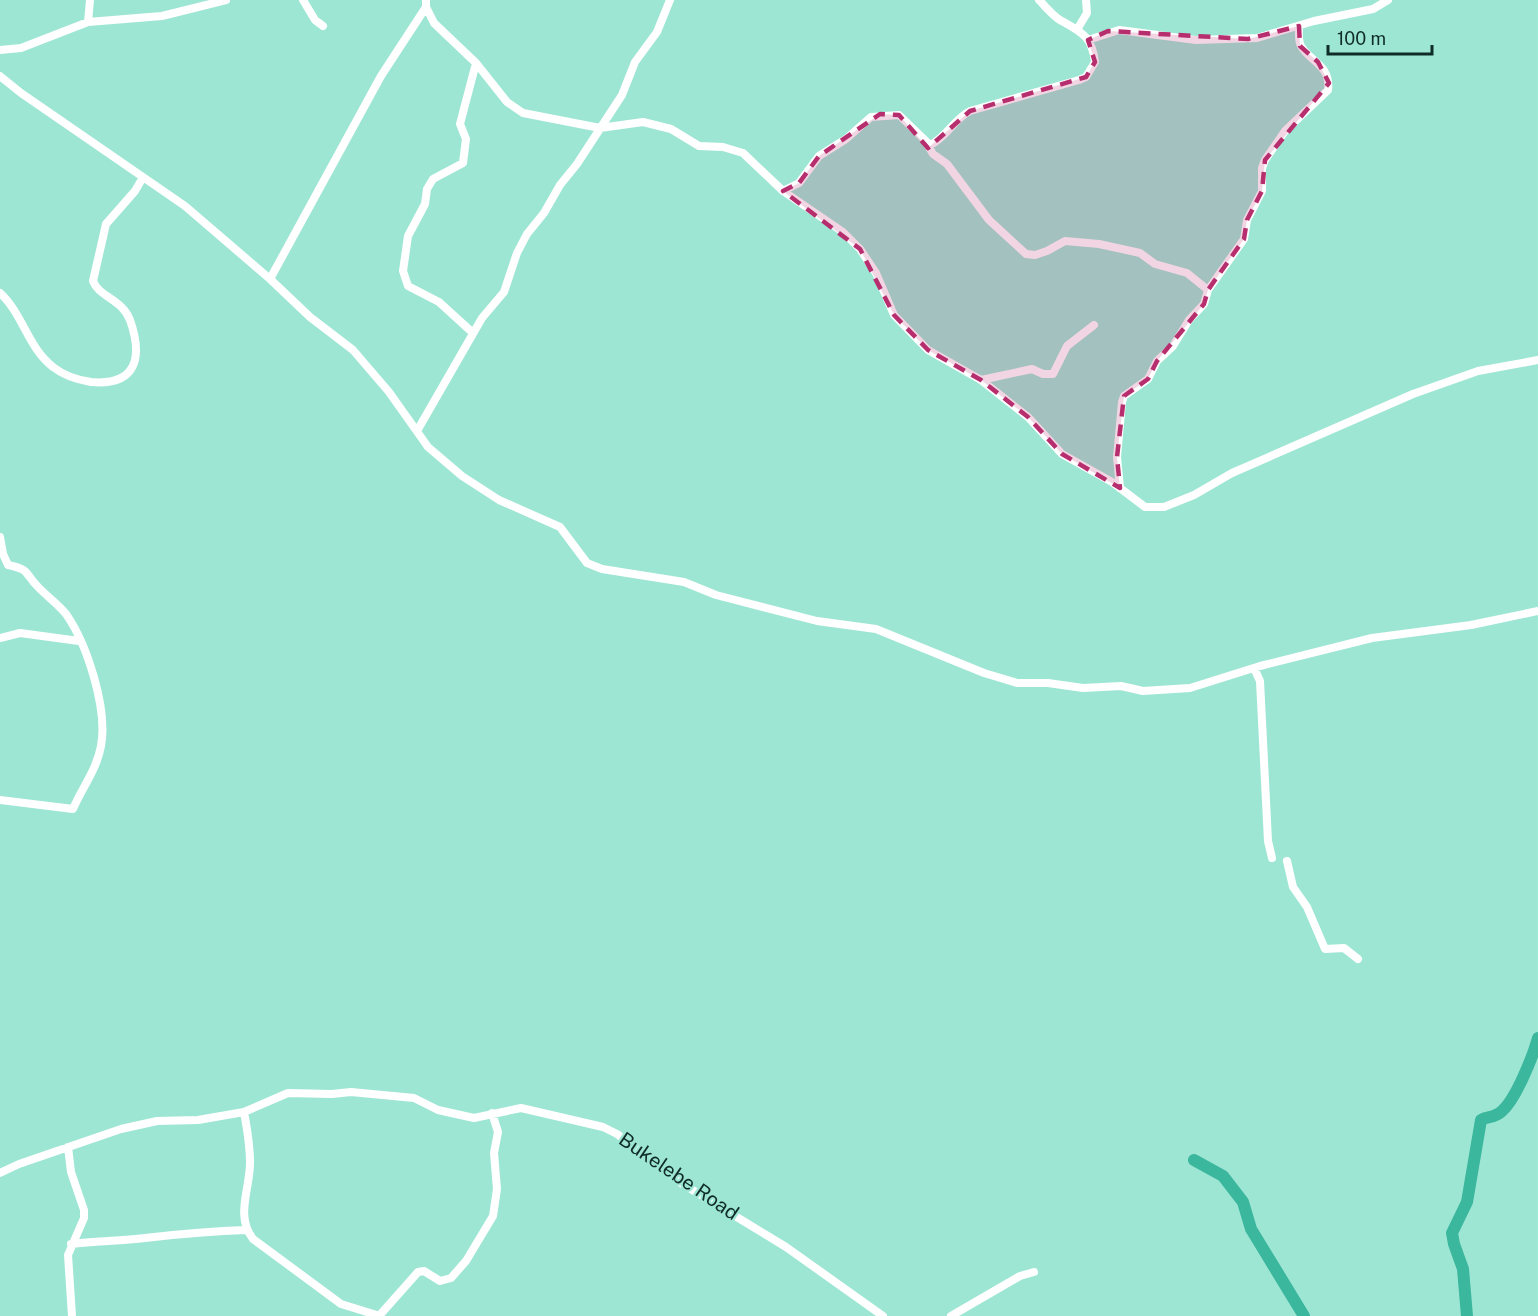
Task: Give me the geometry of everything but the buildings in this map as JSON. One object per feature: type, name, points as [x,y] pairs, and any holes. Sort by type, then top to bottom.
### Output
[{"type":"street","points":[[88,22],[90,0]]},
{"type":"street","points":[[0,50],[21,48],[88,22],[162,16],[226,0]]},
{"type":"street","points":[[303,0],[315,20],[323,26]]},
{"type":"street","points":[[417,431],[473,333],[504,292],[517,253],[527,234],[600,128],[629,81],[635,62],[657,32],[670,0]]},
{"type":"street","points":[[927,144],[937,141],[962,115],[970,111],[1039,93],[1086,77],[1095,62],[1088,40],[1078,28],[1059,19],[1039,0]]},
{"type":"street","points":[[1078,28],[1087,13],[1086,0]]},
{"type":"street","points":[[1088,40],[1119,30],[1189,39],[1248,39],[1373,9],[1388,0]]},
{"type":"street","points":[[426,4],[434,23],[476,63],[516,110],[548,120],[600,128],[643,122],[671,129],[699,146],[735,149],[750,158],[783,191],[843,232],[860,249],[876,273],[894,315],[903,327],[928,350],[981,380],[1028,417],[1062,454],[1120,488],[1145,507],[1164,507],[1194,495],[1251,464],[1413,394],[1478,371],[1538,360]]},
{"type":"street","points":[[270,279],[381,76],[426,4]]},
{"type":"street","points":[[1120,488],[1117,457],[1124,396],[1148,379],[1157,361],[1173,346],[1189,320],[1204,304],[1208,290],[1244,239],[1246,220],[1262,191],[1262,168],[1265,160],[1285,131],[1328,90],[1328,79],[1323,69],[1300,45],[1299,26]]},
{"type":"street","points":[[473,333],[439,302],[408,286],[403,271],[408,236],[425,204],[430,183],[436,176],[463,163],[466,139],[460,124],[476,63]]},
{"type":"street","points":[[0,76],[142,179],[185,206],[270,279],[310,317],[364,360],[428,447],[462,476],[499,500],[560,527],[587,563],[602,569],[684,582],[716,595],[817,621],[876,629],[984,673],[1017,683],[1048,683],[1083,688],[1121,686],[1143,691],[1190,688],[1254,668],[1372,639],[1471,625],[1538,611]]},
{"type":"street","points":[[783,191],[799,183],[819,156],[846,139],[871,117],[900,115],[927,144],[933,154],[947,164],[989,220],[1026,254],[1035,255],[1065,241],[1099,244],[1140,253],[1155,264],[1187,273],[1208,290]]},
{"type":"street","points":[[0,293],[9,301],[40,354],[62,374],[87,381],[110,383],[121,380],[134,364],[135,339],[129,317],[121,305],[98,289],[93,281],[106,224],[135,191],[142,179]]},
{"type":"street","points":[[981,380],[1032,369],[1043,374],[1053,374],[1067,346],[1094,325]]},
{"type":"street","points":[[0,537],[8,565],[21,566],[62,610],[96,679],[101,704],[101,745],[96,767],[70,811],[0,800]]},
{"type":"street","points":[[0,638],[21,633],[79,641]]},
{"type":"street","points":[[1254,668],[1260,681],[1268,842],[1272,858]]},
{"type":"street","points":[[1287,861],[1296,894],[1307,907],[1325,949],[1344,948],[1358,959]]},
{"type":"street","name":"Bukelebe Road","points":[[0,1173],[121,1129],[148,1123],[198,1120],[244,1112],[288,1093],[332,1095],[351,1092],[414,1098],[438,1110],[474,1118],[521,1108],[603,1127],[617,1134],[643,1150],[681,1183],[777,1241],[883,1316]]},
{"type":"street","points":[[244,1112],[250,1163],[244,1218],[246,1230],[253,1239],[341,1304],[380,1316],[417,1272],[424,1271],[440,1281],[451,1278],[490,1224],[496,1201],[494,1153],[498,1131],[492,1113]]},
{"type":"street","points":[[68,1147],[71,1172],[84,1210],[84,1218],[68,1255],[72,1316]]},
{"type":"street","points":[[71,1244],[107,1239],[142,1239],[184,1232],[246,1230]]},
{"type":"street","points":[[951,1316],[1020,1276],[1034,1272]]},
{"type":"highlighted area","points":[[1299,26],[1300,46],[1318,62],[1329,83],[1265,160],[1262,191],[1247,220],[1244,239],[1208,290],[1204,304],[1157,361],[1148,379],[1124,396],[1117,457],[1120,488],[1062,454],[1028,417],[981,380],[928,350],[894,315],[860,249],[783,191],[799,183],[819,156],[880,114],[899,115],[928,148],[970,111],[1086,77],[1095,62],[1088,40],[1108,31],[1248,39]]},
{"type":"waterway","points":[[1467,1316],[1463,1269],[1452,1233],[1467,1202],[1481,1120],[1497,1115],[1513,1097],[1538,1038]]},
{"type":"waterway","points":[[1194,1160],[1223,1176],[1243,1202],[1251,1229],[1304,1316]]}]
